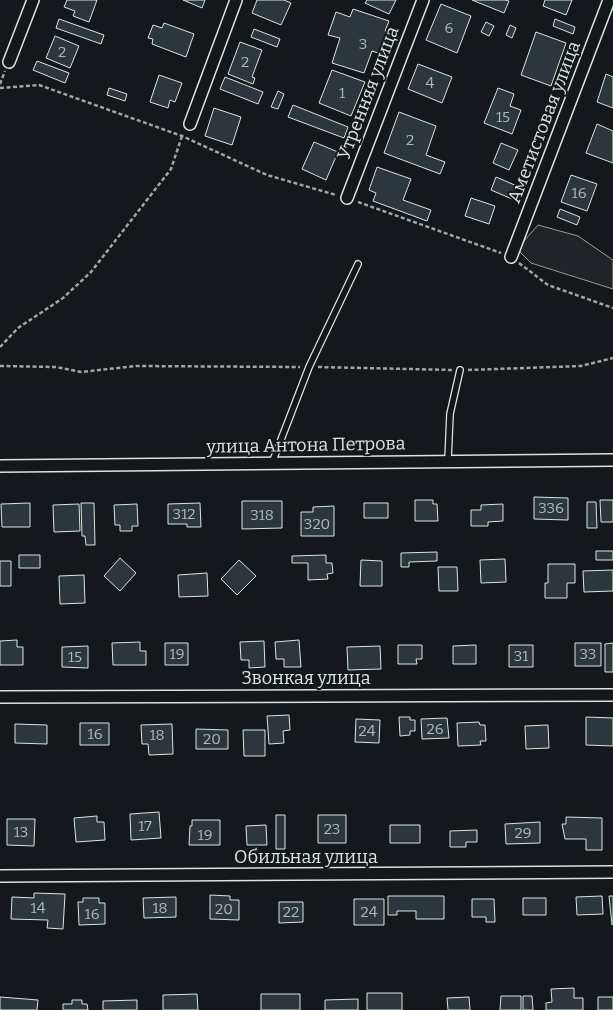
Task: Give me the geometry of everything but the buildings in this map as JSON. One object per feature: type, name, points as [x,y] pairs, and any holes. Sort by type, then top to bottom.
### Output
[{"type":"street","points":[[9,62],[32,0]]},
{"type":"street","points":[[190,124],[236,0]]},
{"type":"street","name":"Утренняя улица","points":[[347,198],[423,0]]},
{"type":"street","name":"Аметистовая улица","points":[[511,257],[609,0]]},
{"type":"street","name":"улица Антона Петрова","points":[[0,466],[448,460],[613,460]]},
{"type":"street","name":"Звонкая улица","points":[[0,697],[613,695]]},
{"type":"street","name":"Обильная улица","points":[[0,876],[613,872]]},
{"type":"lane","points":[[272,463],[309,367],[358,264]]},
{"type":"lane","points":[[448,460],[450,414],[460,370]]},
{"type":"path","points":[[0,88],[39,85],[182,136],[267,175],[347,198],[511,257],[548,285],[613,308]]},
{"type":"path","points":[[0,347],[18,328],[63,298],[91,272],[171,169],[182,136]]},
{"type":"path","points":[[0,366],[56,367],[82,372],[136,366],[460,370],[581,366],[613,358]]},
{"type":"shaded area","points":[[538,225],[578,236],[613,260],[613,289],[531,263],[517,249]]}]
